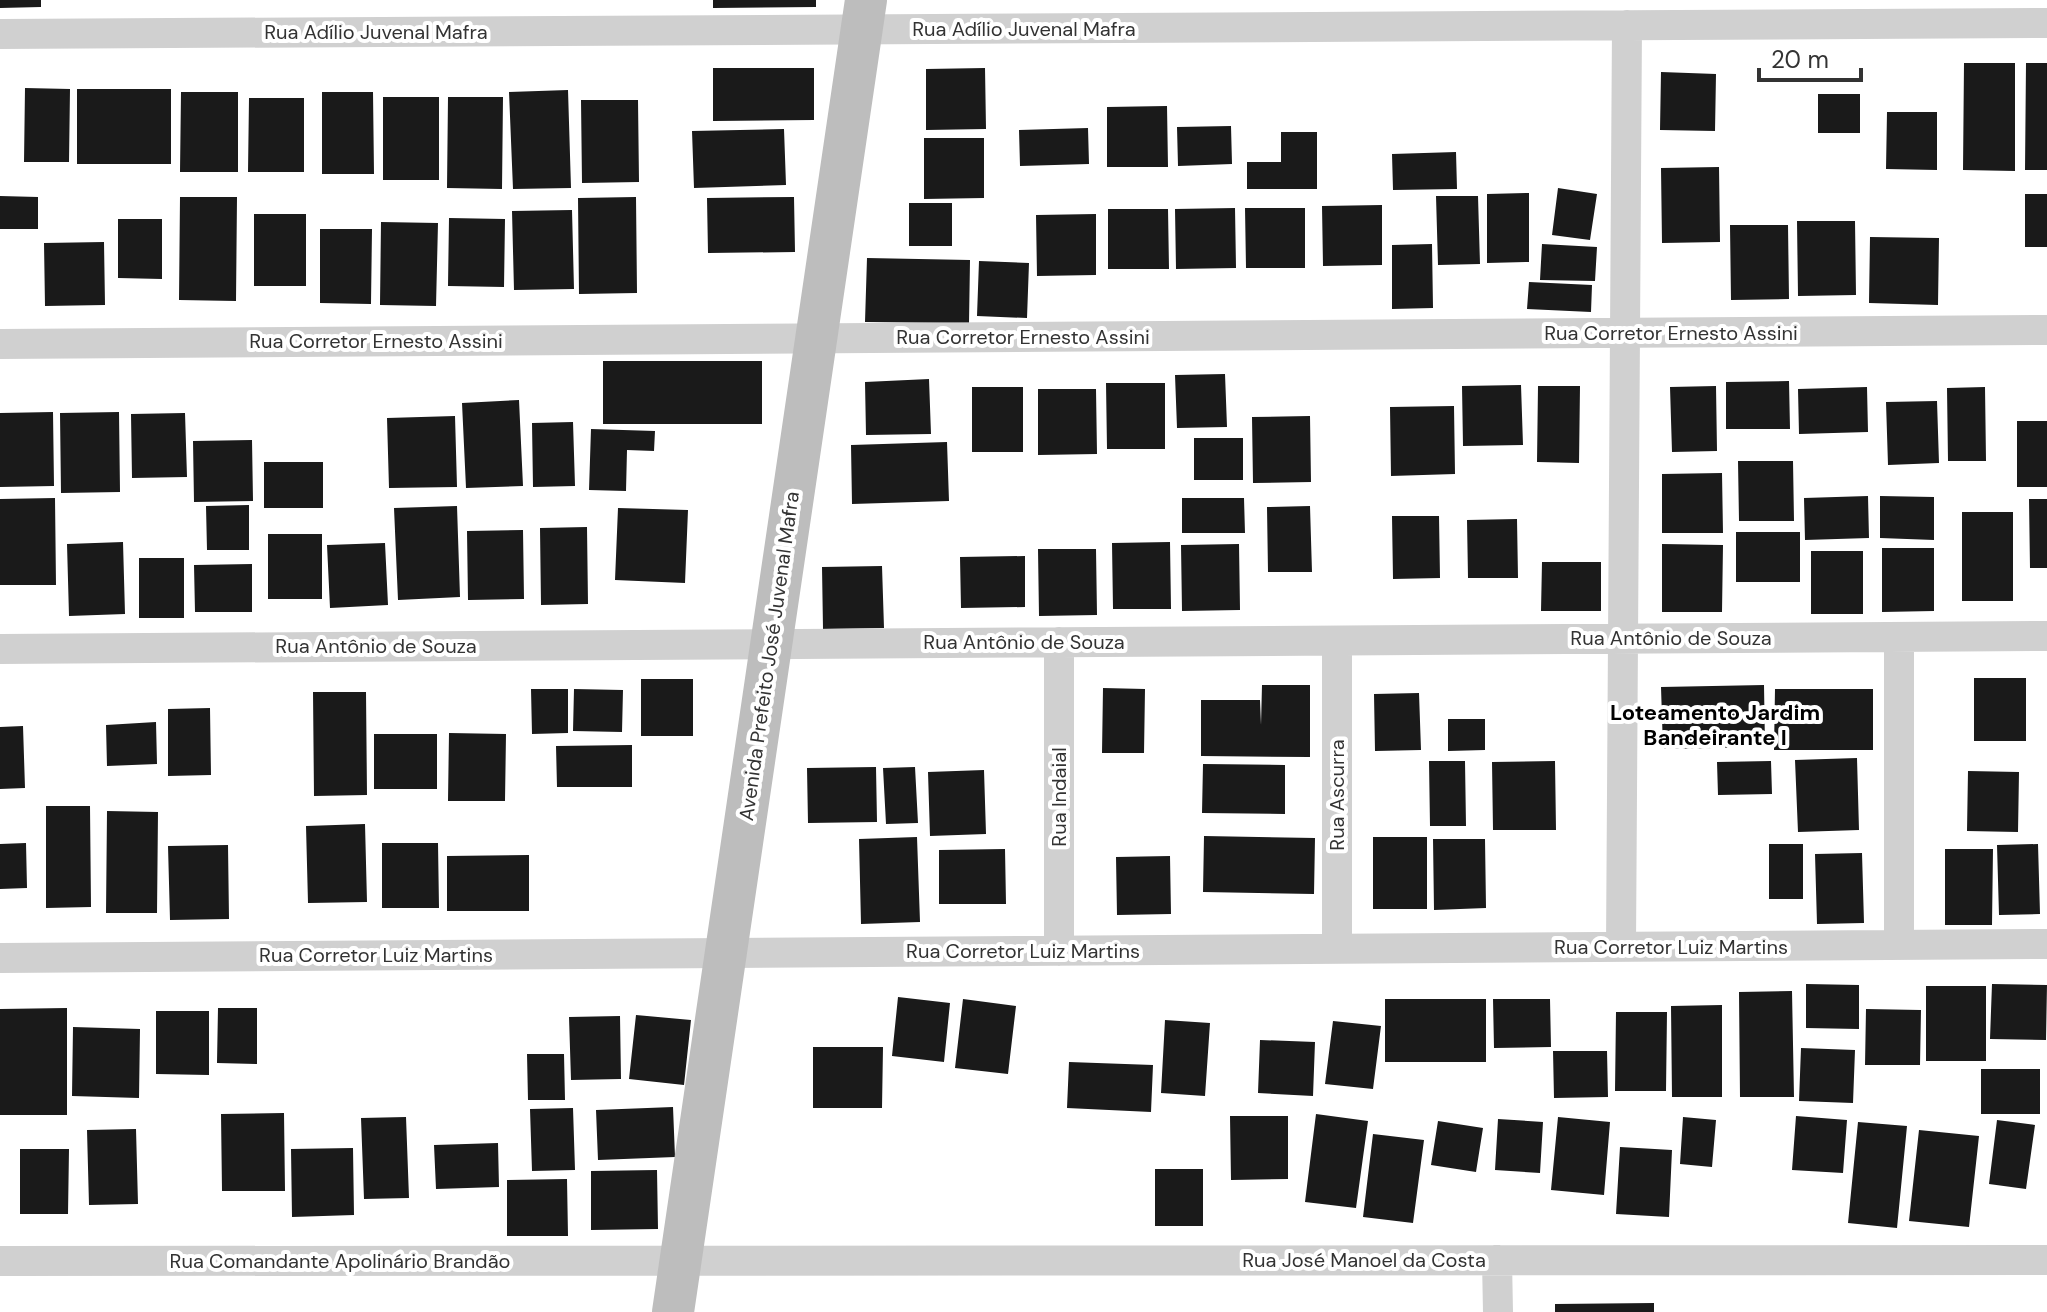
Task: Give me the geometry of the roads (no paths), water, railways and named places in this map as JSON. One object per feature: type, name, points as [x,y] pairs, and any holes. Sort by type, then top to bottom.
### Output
[{"type":"main road","name":"Avenida Prefeito José Juvenal Mafra","points":[[673,1312],[863,15]]},
{"type":"street","name":"Rua Adílio Juvenal Mafra","points":[[0,34],[863,15],[1627,25],[2047,23]]},
{"type":"street","points":[[1621,947],[1627,25]]},
{"type":"street","name":"Rua Corretor Ernesto Assini","points":[[0,344],[2047,330]]},
{"type":"street","name":"Rua Antônio de Souza","points":[[0,649],[2047,636]]},
{"type":"street","points":[[1899,637],[1899,945]]},
{"type":"street","name":"Rua Ascurra","points":[[1337,641],[1337,949]]},
{"type":"street","name":"Rua Indaial","points":[[1059,642],[1059,951]]},
{"type":"street","name":"Rua Corretor Luiz Martins","points":[[0,958],[2047,944]]},
{"type":"street","points":[[1497,1260],[1498,1312]]},
{"type":"street","name":"Rua José Manoel da Costa","points":[[681,1261],[2047,1260]]},
{"type":"street","name":"Rua Comandante Apolinário Brandão","points":[[0,1261],[681,1261]]},
{"type":"district","name":"Loteamento Jardim Bandeirante I","points":[[1715,724]]}]
